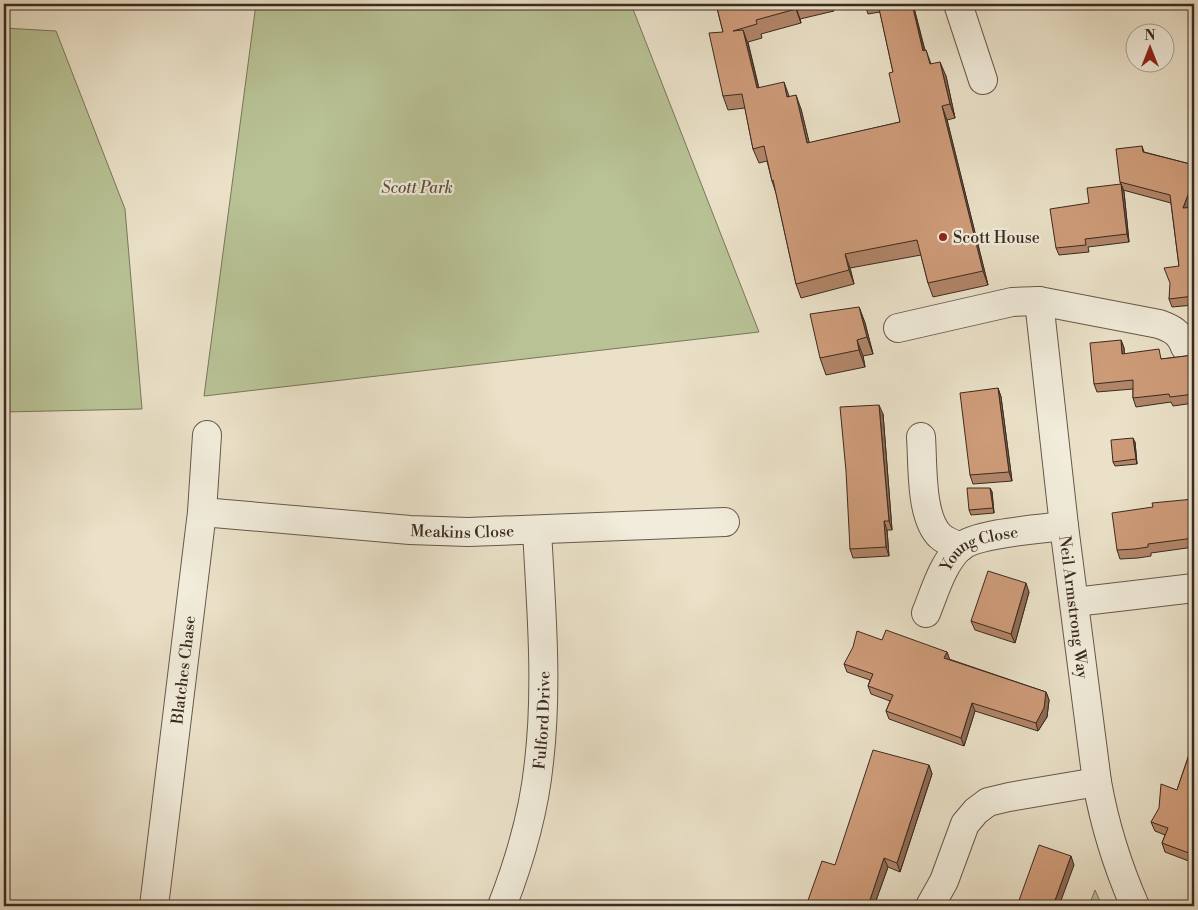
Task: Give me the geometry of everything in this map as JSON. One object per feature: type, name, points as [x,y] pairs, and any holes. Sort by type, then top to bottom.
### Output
[{"type":"street","points":[[958,4],[983,80]]},
{"type":"street","points":[[898,328],[1012,302],[1039,301],[1159,324],[1175,330],[1182,338],[1185,347]]},
{"type":"street","name":"Neil Armstrong Way","points":[[1039,301],[1064,526],[1103,814],[1111,845],[1135,906]]},
{"type":"street","name":"Blatches Chase","points":[[154,906],[202,512],[207,435]]},
{"type":"street","points":[[921,437],[925,501],[931,525],[941,538],[961,547]]},
{"type":"street","name":"Meakins Close","points":[[202,512],[410,530],[468,532],[725,522]]},
{"type":"street","name":"Young Close","points":[[926,613],[939,579],[949,561],[961,547],[991,535],[1064,526]]},
{"type":"street","name":"Fulford Drive","points":[[502,906],[522,850],[533,804],[539,763],[544,670],[537,530]]},
{"type":"street","points":[[1075,602],[1194,588]]},
{"type":"street","points":[[930,906],[947,873],[965,824],[976,811],[988,802],[1098,782]]},
{"type":"green space","name":"Scott Park","points":[[256,4],[631,4],[759,332],[204,396]]},
{"type":"green space","points":[[4,28],[56,31],[125,209],[142,409],[4,412]]},
{"type":"green space","points":[[1095,890],[1102,906],[1089,906]]},
{"type":"building","points":[[716,4],[800,4],[795,5],[796,9],[756,20],[757,24],[733,31],[743,30],[757,88],[784,82],[787,97],[796,95],[807,143],[900,122],[889,73],[893,72],[878,4],[912,4],[923,51],[926,50],[930,64],[940,62],[950,104],[942,106],[983,271],[928,283],[917,240],[845,254],[849,270],[796,284],[764,146],[753,149],[742,94],[723,96],[709,33],[723,32]]},
{"type":"building","points":[[1142,146],[1143,152],[1194,165],[1194,179],[1183,208],[1194,207],[1194,296],[1169,299],[1170,283],[1164,268],[1179,266],[1170,195],[1120,182],[1116,149]]},
{"type":"building","points":[[1121,184],[1127,234],[1085,239],[1086,245],[1056,248],[1050,209],[1089,203],[1087,188]]},
{"type":"building","points":[[859,307],[867,337],[857,340],[859,350],[820,358],[810,314]]},
{"type":"building","points":[[1121,340],[1122,354],[1159,349],[1161,359],[1194,355],[1194,394],[1170,397],[1169,394],[1133,398],[1133,380],[1094,384],[1090,343]]},
{"type":"building","points":[[998,388],[1009,472],[970,475],[960,393]]},
{"type":"building","points":[[879,405],[889,521],[884,521],[886,547],[850,549],[840,407]]},
{"type":"building","points":[[1133,438],[1136,459],[1113,462],[1111,440]]},
{"type":"building","points":[[967,488],[990,488],[993,508],[969,510]]},
{"type":"building","points":[[1194,499],[1194,538],[1148,544],[1148,547],[1117,550],[1112,513],[1153,507],[1152,503]]},
{"type":"building","points":[[988,571],[1026,583],[1011,634],[971,621]]},
{"type":"building","points":[[886,630],[947,652],[944,658],[1046,692],[1044,708],[1036,723],[972,703],[961,738],[886,711],[893,695],[868,686],[873,674],[844,664],[853,647],[857,631],[882,640]]},
{"type":"building","points":[[1194,708],[1194,727],[1189,725]]},
{"type":"building","points":[[1194,740],[1194,855],[1162,843],[1168,828],[1151,822],[1159,808],[1161,784],[1177,790]]},
{"type":"building","points":[[873,750],[929,765],[897,863],[884,858],[868,906],[806,906],[822,861],[835,865]]},
{"type":"building","points":[[1039,845],[1071,856],[1053,906],[1017,906]]},
{"type":"place","name":"Scott House","points":[[943,237]]}]
